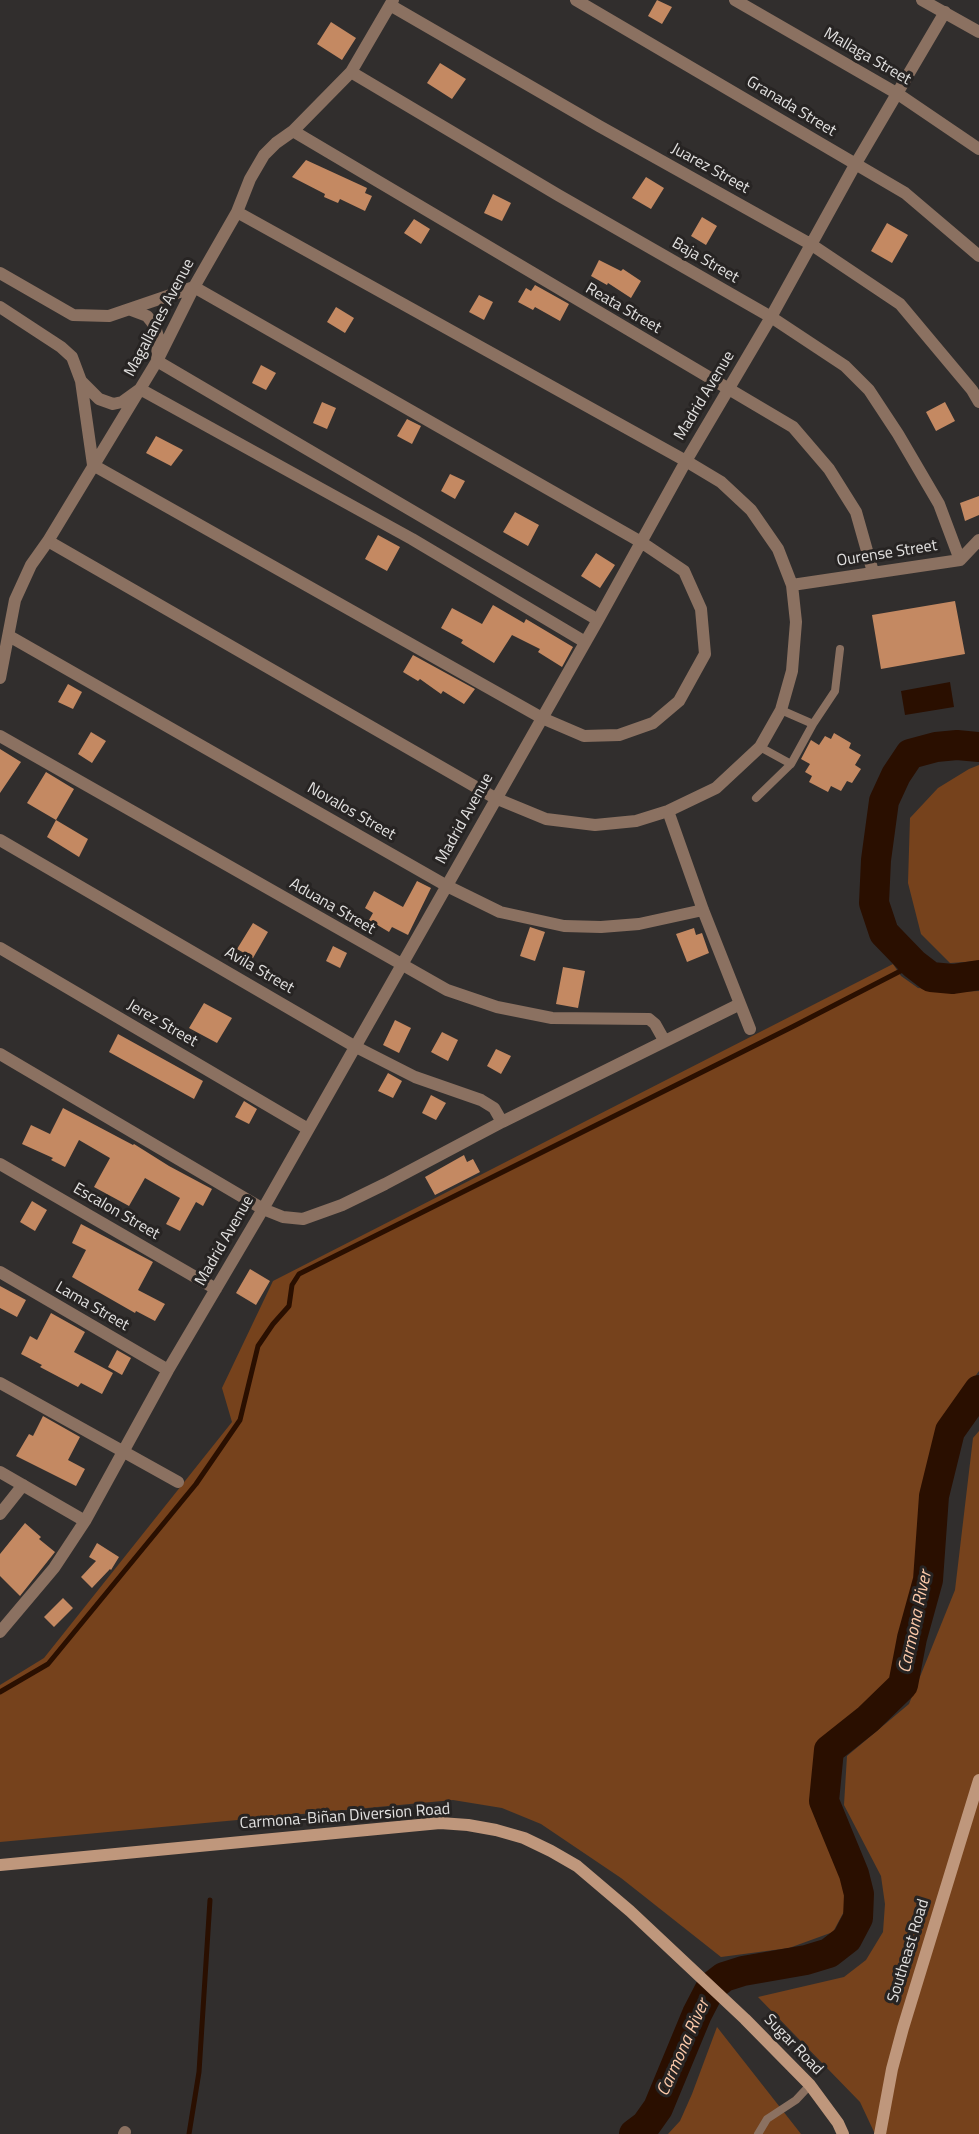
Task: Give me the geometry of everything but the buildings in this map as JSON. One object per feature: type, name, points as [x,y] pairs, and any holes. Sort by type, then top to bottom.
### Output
[{"type":"main road","name":"Southeast Road","points":[[880,2134],[892,2069],[903,2028],[979,1780]]},
{"type":"main road","name":"Carmona-Biñan Diversion Road","points":[[0,1864],[410,1825],[440,1823],[468,1825],[524,1838],[577,1866],[616,1898],[711,1987]]},
{"type":"main road","name":"Sugar Road","points":[[711,1987],[810,2085],[838,2122],[843,2134]]},
{"type":"street","name":"Granada Street","points":[[576,0],[905,193],[979,256]]},
{"type":"street","name":"Mallaga Street","points":[[735,0],[898,94],[979,149]]},
{"type":"street","points":[[922,0],[979,32]]},
{"type":"street","name":"Magallanes Avenue","points":[[0,678],[15,600],[31,565],[48,541],[157,361],[194,287],[237,212],[250,179],[264,155],[293,131],[351,72],[392,2]]},
{"type":"street","name":"Juarez Street","points":[[392,2],[599,126],[812,245],[900,304],[972,390],[979,402]]},
{"type":"street","name":"Madrid Avenue","points":[[0,1632],[54,1568],[85,1521],[168,1370],[263,1209],[686,461],[945,12]]},
{"type":"street","name":"Baja Street","points":[[351,72],[558,195],[771,317],[845,366],[869,390],[898,434],[939,504],[960,560]]},
{"type":"street","name":"Reata Street","points":[[293,131],[793,427],[829,469],[856,512],[873,572]]},
{"type":"street","points":[[48,541],[495,798],[546,819],[595,825],[636,821],[668,811],[716,788],[760,747],[780,710],[792,671],[796,622],[792,585],[778,549],[751,510],[721,482],[686,461],[237,212]]},
{"type":"street","points":[[0,273],[73,315],[109,316],[194,287],[640,542],[684,572],[701,609],[705,654],[679,701],[653,723],[619,735],[584,736],[542,718],[93,465],[81,381],[72,357],[61,347],[0,307]]},
{"type":"street","points":[[130,310],[147,316],[155,326],[158,337],[157,361],[598,620]]},
{"type":"street","points":[[972,390],[979,376]]},
{"type":"street","points":[[81,381],[99,399],[113,404],[122,402],[140,389],[412,539],[585,642]]},
{"type":"street","points":[[412,539],[423,519]]},
{"type":"street","name":"Ourense Street","points":[[792,585],[960,560],[979,540]]},
{"type":"street","name":"Novalos Street","points":[[9,636],[447,886],[500,912],[564,926],[602,927],[639,924],[703,910]]},
{"type":"street","name":"Aduana Street","points":[[0,736],[401,966],[447,990],[497,1007],[552,1018],[649,1019],[655,1024],[664,1040]]},
{"type":"street","points":[[668,811],[703,910],[750,1029]]},
{"type":"street","name":"Avila Street","points":[[0,840],[354,1046],[415,1077],[481,1100],[494,1108],[502,1122]]},
{"type":"street","name":"Jerez Street","points":[[0,948],[308,1129]]},
{"type":"street","points":[[0,1054],[263,1209],[283,1217],[303,1219],[385,1184],[502,1122],[740,1004]]},
{"type":"street","name":"Escalon Street","points":[[0,1164],[216,1289]]},
{"type":"street","name":"Lama Street","points":[[0,1272],[168,1370]]},
{"type":"street","points":[[0,1383],[178,1482]]},
{"type":"street","points":[[0,1472],[85,1521]]},
{"type":"street","points":[[0,1514],[23,1485]]},
{"type":"lane","points":[[756,798],[791,764],[813,724],[835,692],[840,649]]},
{"type":"lane","points":[[780,710],[813,724]]},
{"type":"lane","points":[[760,747],[791,764]]},
{"type":"lane","points":[[758,2134],[767,2119],[796,2100],[810,2085]]},
{"type":"shaded area","points":[[950,682],[954,707],[905,715],[901,691]]},
{"type":"shaded area","points":[[979,765],[979,961],[950,963],[921,934],[908,883],[910,818],[938,788]]},
{"type":"shaded area","points":[[893,964],[901,976],[918,988],[956,992],[979,991],[979,1371],[947,1415],[926,1487],[920,1568],[894,1680],[821,1747],[811,1799],[818,1826],[841,1870],[848,1904],[833,1932],[789,1948],[721,1957],[621,1878],[541,1824],[502,1808],[453,1800],[0,1842],[0,1685],[44,1658],[232,1422],[222,1388],[273,1281]]},
{"type":"shaded area","points":[[979,1431],[979,2134],[875,2134],[860,2102],[758,1997],[844,1977],[866,1960],[883,1932],[885,1904],[881,1876],[844,1805],[847,1756],[909,1704],[955,1590],[973,1438]]},
{"type":"shaded area","points":[[717,2027],[801,2134],[668,2134],[680,2121]]},
{"type":"waterway","name":"Carmona River","points":[[979,747],[957,745],[936,747],[910,754],[896,775],[884,801],[876,860],[874,903],[884,933],[914,964],[931,977],[953,979],[979,975]]},
{"type":"waterway","points":[[0,1692],[48,1664],[196,1484],[240,1420],[258,1346],[289,1306],[292,1285],[299,1274],[914,964]]},
{"type":"waterway","name":"Carmona River","points":[[634,2134],[646,2125],[658,2108],[697,2014],[711,1987],[724,1977],[743,1971],[806,1960],[829,1953],[847,1939],[858,1918],[859,1894],[854,1874],[824,1801],[829,1750],[868,1719],[903,1685],[912,1638],[928,1580],[934,1496],[950,1431],[979,1390]]},
{"type":"waterway","points":[[189,2134],[199,2072],[210,1900]]}]
